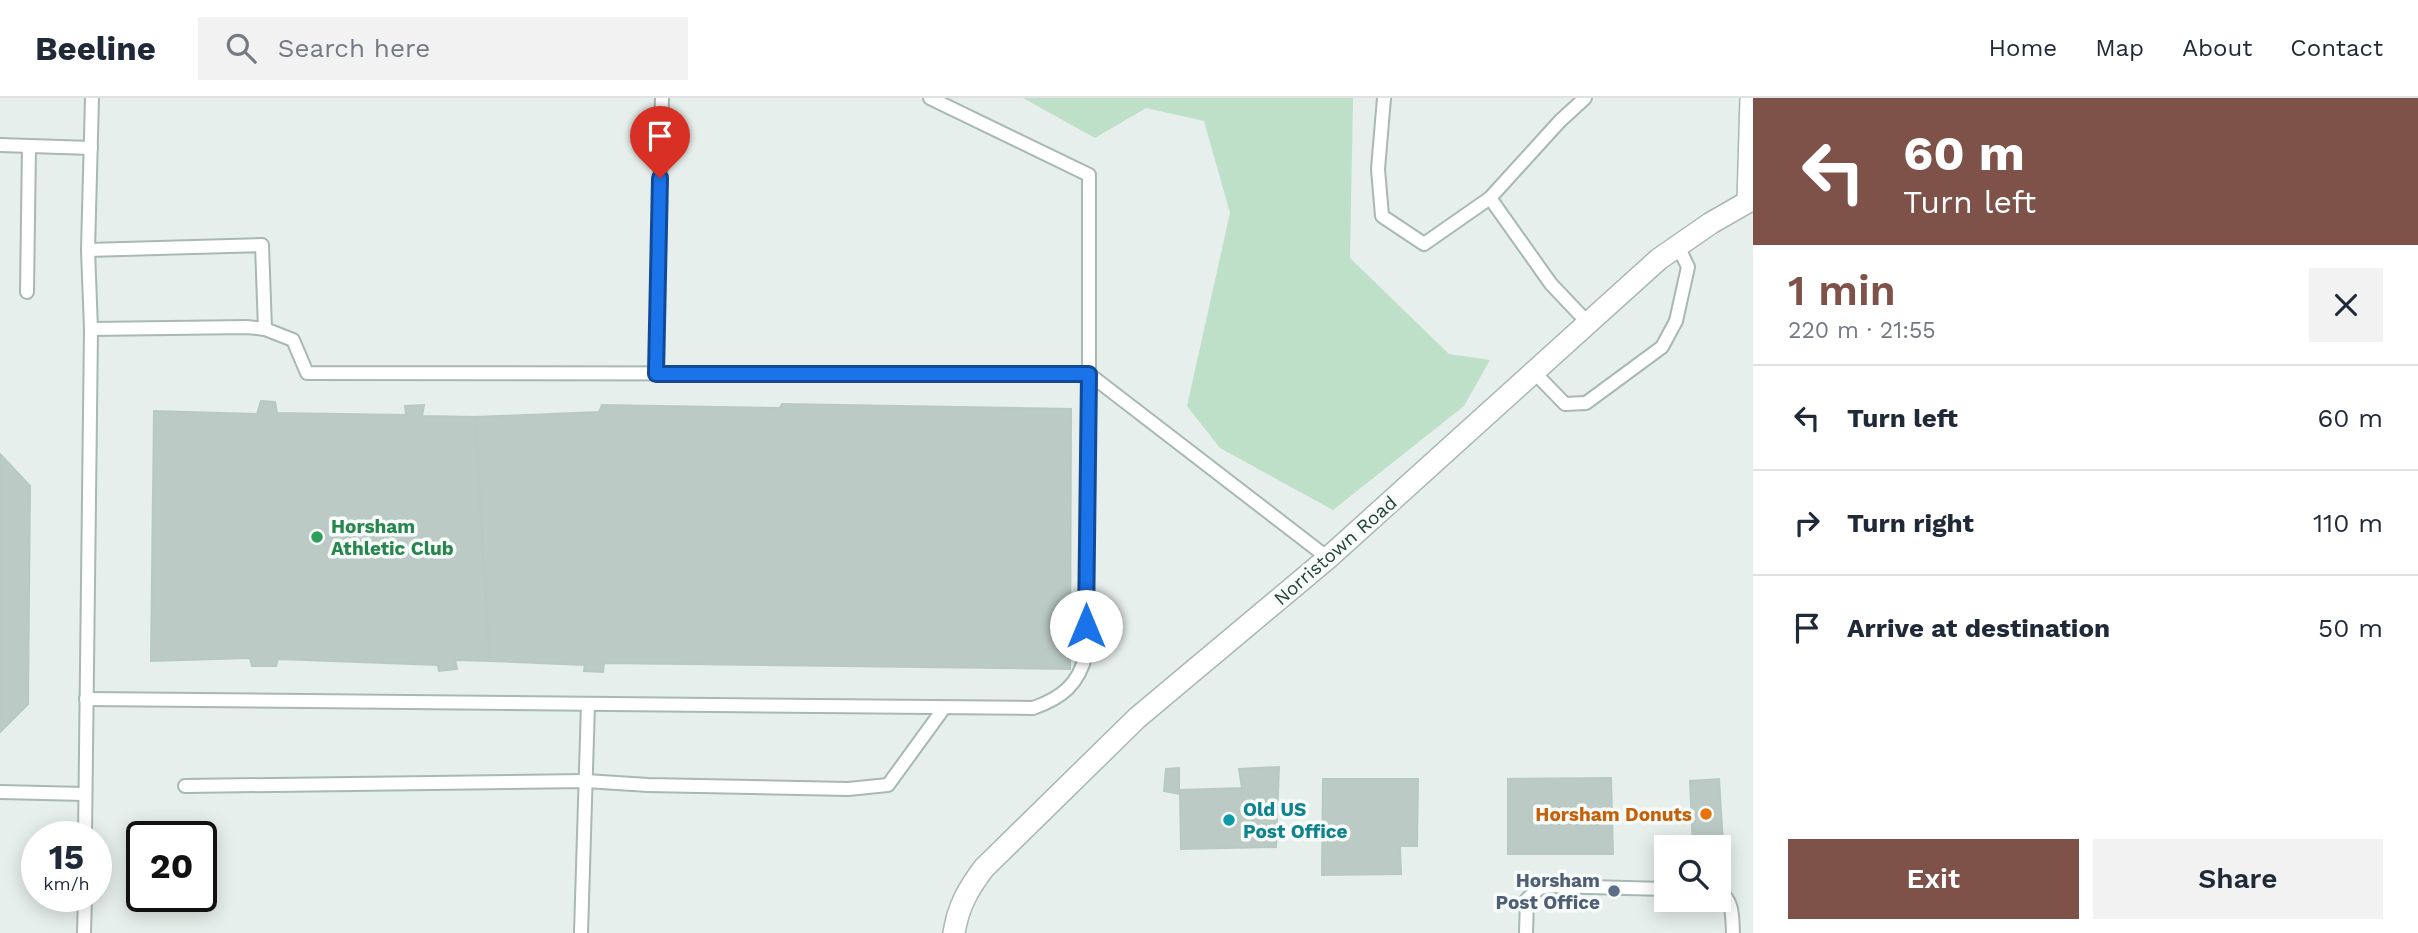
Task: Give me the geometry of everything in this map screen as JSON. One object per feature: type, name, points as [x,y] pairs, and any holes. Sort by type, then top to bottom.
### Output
[{"type":"street","points":[[1751,98],[1751,200]]},
{"type":"street","name":"Norristown Road","points":[[954,933],[960,905],[984,868],[1137,718],[1328,558],[1659,259],[1710,223],[1751,200]]},
{"type":"lane","points":[[85,821],[91,329],[88,250],[92,98]]},
{"type":"lane","points":[[656,374],[662,98]]},
{"type":"lane","points":[[86,699],[1033,708],[1058,697],[1071,686],[1082,670],[1086,654],[1089,175],[930,98]]},
{"type":"lane","points":[[1384,98],[1378,169],[1382,216],[1424,244],[1490,198],[1560,121],[1585,98]]},
{"type":"lane","points":[[0,145],[91,148]]},
{"type":"lane","points":[[27,292],[29,146]]},
{"type":"lane","points":[[1490,198],[1551,284],[1588,323]]},
{"type":"lane","points":[[88,250],[262,245],[265,329]]},
{"type":"lane","points":[[1534,372],[1564,404],[1586,403],[1662,347],[1676,321],[1688,267],[1678,246]]},
{"type":"lane","points":[[91,329],[265,329],[293,340],[307,373],[1089,374],[1328,558]]},
{"type":"lane","points":[[581,933],[588,704]]},
{"type":"lane","points":[[185,786],[586,781],[648,785],[848,789],[888,785],[944,708]]},
{"type":"lane","points":[[0,792],[85,794]]},
{"type":"lane","points":[[1526,933],[1527,899],[1540,888],[1654,889]]},
{"type":"lane","points":[[1731,904],[1733,933]]},
{"type":"lane","points":[[85,912],[85,933]]},
{"type":"green space","points":[[1023,98],[1353,98],[1350,258],[1449,354],[1490,360],[1464,406],[1333,510],[1220,448],[1187,406],[1230,213],[1204,121],[1146,108],[1095,138]]},
{"type":"building","name":"Horsham Athletic Club","points":[[261,401],[275,402],[277,413],[406,415],[405,406],[424,405],[422,416],[475,417],[490,661],[455,660],[457,669],[439,671],[438,665],[278,659],[276,666],[252,666],[250,658],[151,661],[154,411],[257,414]]},
{"type":"building","points":[[782,404],[1071,409],[1070,669],[604,663],[603,672],[584,671],[585,665],[490,661],[475,417],[599,412],[602,405],[780,408]]},
{"type":"building","points":[[0,454],[30,486],[28,704],[0,732]]},
{"type":"building","name":"Old US Post Office","points":[[1279,767],[1276,847],[1181,849],[1180,794],[1164,791],[1166,769],[1179,768],[1179,790],[1242,788],[1239,769]]},
{"type":"building","points":[[1611,778],[1613,854],[1508,854],[1508,779]]},
{"type":"building","points":[[1323,779],[1418,779],[1417,846],[1400,846],[1401,874],[1322,875]]},
{"type":"building","name":"Horsham Donuts","points":[[1719,779],[1722,835],[1692,835],[1690,781]]},
{"type":"place","name":"Horsham Athletic Club","points":[[317,537]]},
{"type":"place","name":"Horsham Donuts","points":[[1706,814]]},
{"type":"place","name":"Old US Post Office","points":[[1229,820]]},
{"type":"place","name":"Horsham Post Office","points":[[1614,891]]},
{"type":"route","points":[[660,178],[656,374],[1089,374],[1086,626]]}]
